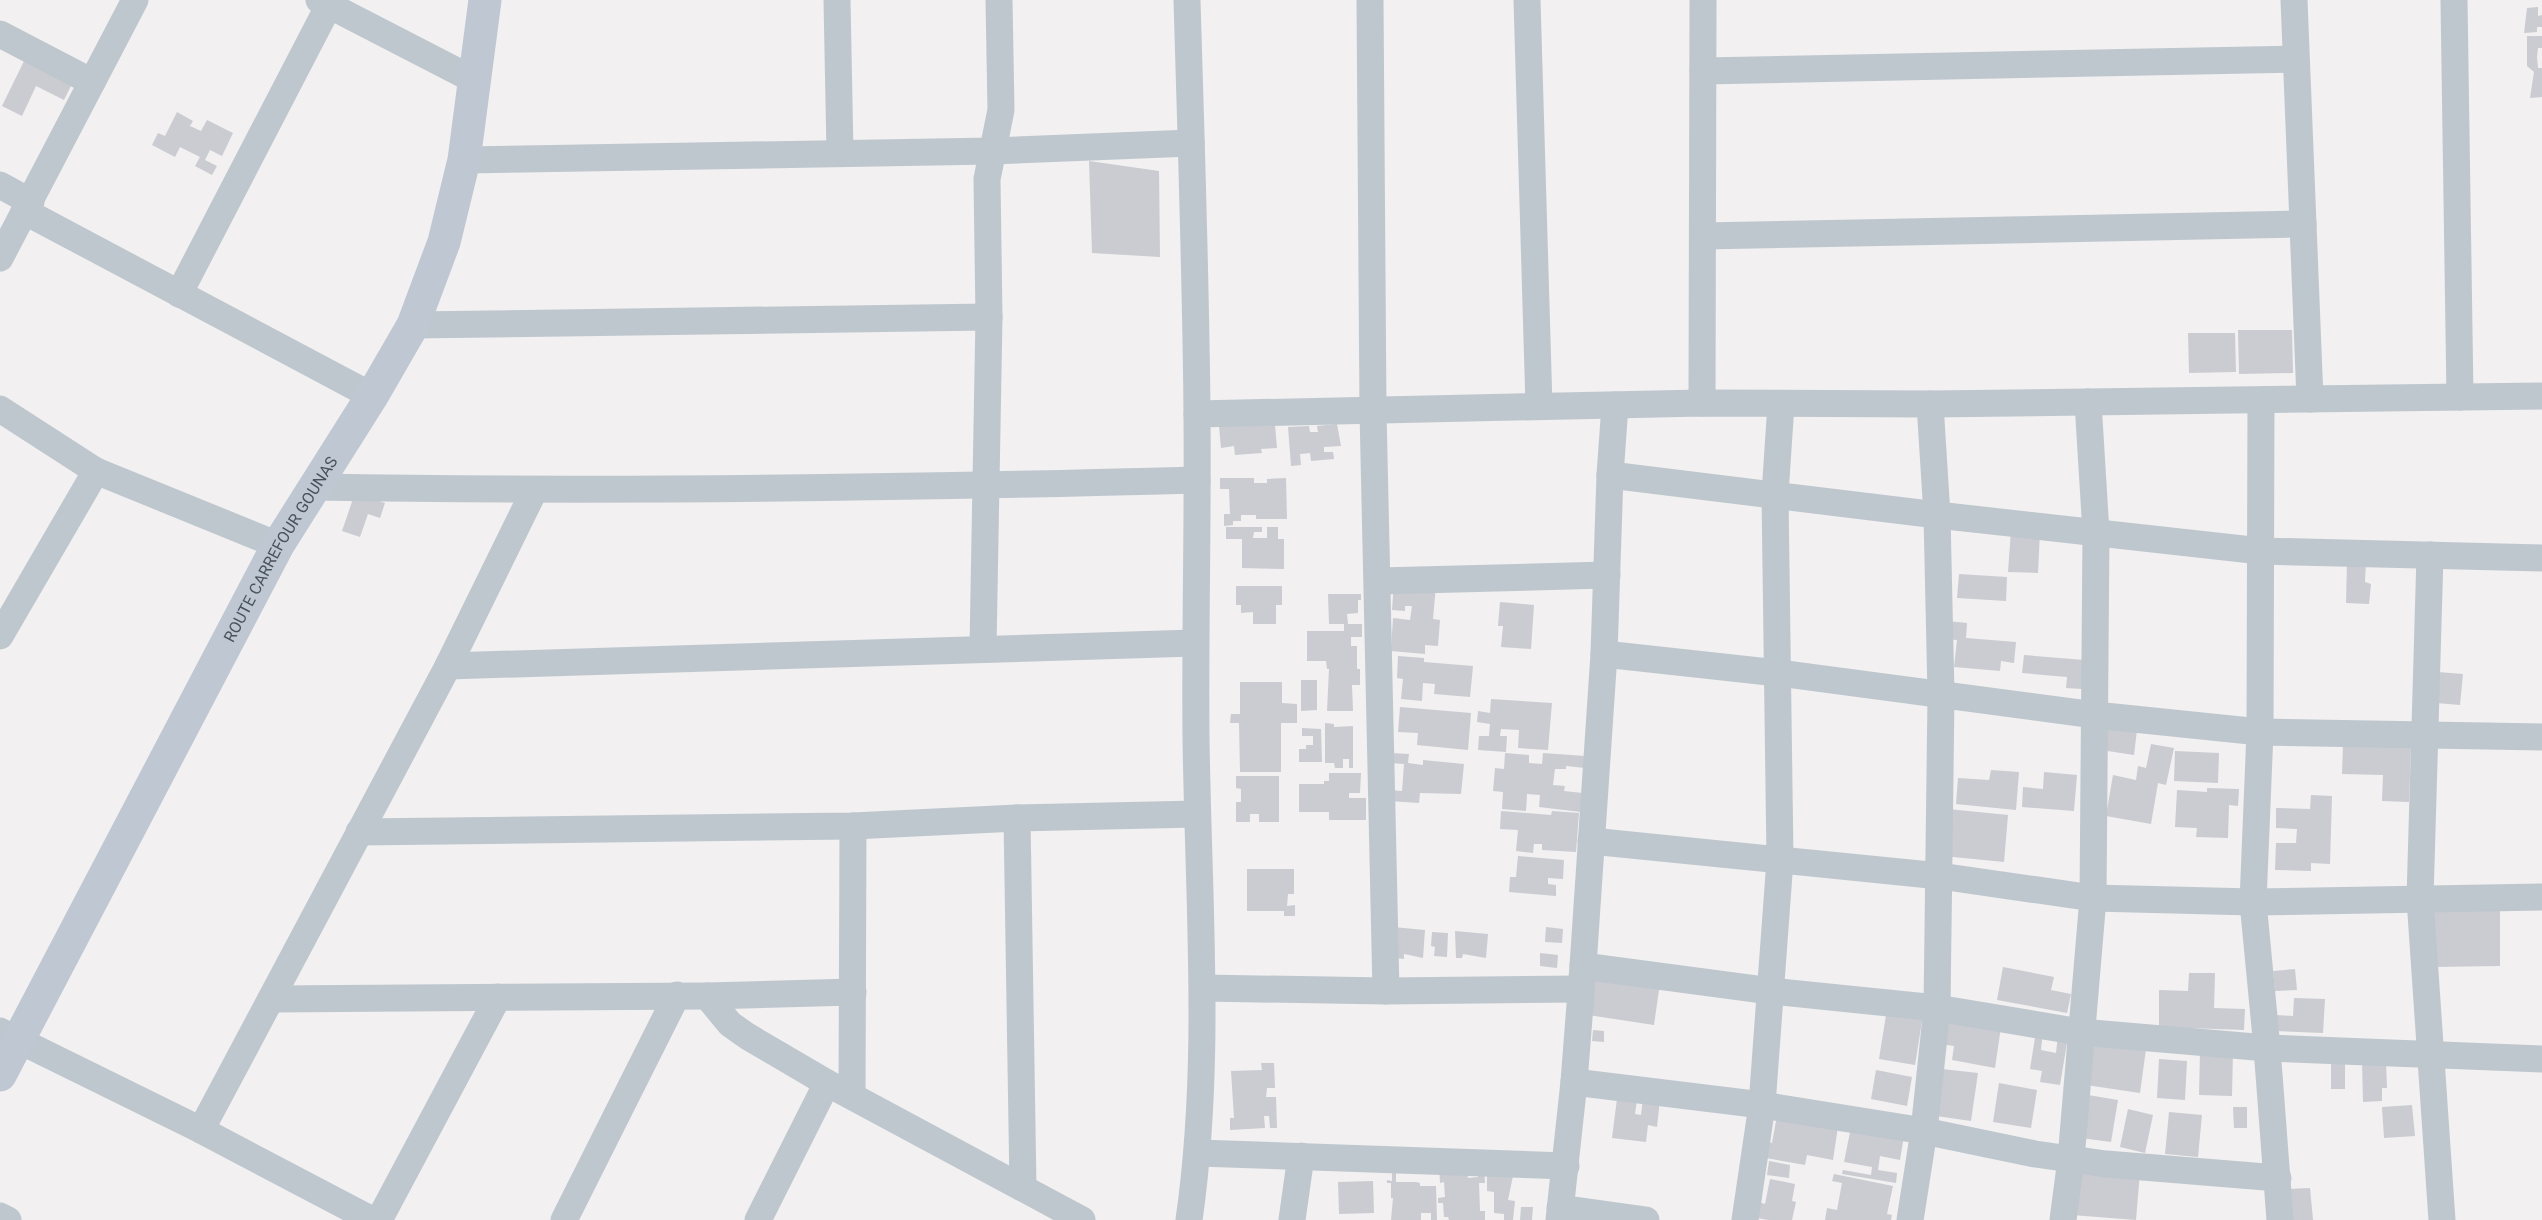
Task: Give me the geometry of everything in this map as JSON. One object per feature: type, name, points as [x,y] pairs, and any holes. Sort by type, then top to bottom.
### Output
[{"type":"main road","name":"ROUTE CARREFOUR GOUNAS","points":[[0,1075],[9,1036],[278,545],[372,396],[413,325],[444,242],[464,160],[485,0]]},
{"type":"street","points":[[0,258],[135,0]]},
{"type":"street","points":[[837,0],[840,153]]},
{"type":"street","points":[[983,648],[989,317],[987,207],[991,151],[1001,110],[999,0]]},
{"type":"street","points":[[1187,0],[1197,414],[1195,643],[1197,814],[1203,988],[1198,1153],[1189,1220]]},
{"type":"street","points":[[1370,0],[1373,412],[1386,991]]},
{"type":"street","points":[[1527,0],[1539,406]]},
{"type":"street","points":[[1701,403],[1703,0]]},
{"type":"street","points":[[2294,0],[2310,399]]},
{"type":"street","points":[[2454,0],[2460,397]]},
{"type":"street","points":[[179,294],[324,3],[476,81]]},
{"type":"street","points":[[0,34],[92,82]]},
{"type":"street","points":[[1703,71],[2295,59]]},
{"type":"street","points":[[464,160],[991,151],[1191,143]]},
{"type":"street","points":[[0,185],[27,206],[179,294],[372,396]]},
{"type":"street","points":[[1703,236],[2303,224]]},
{"type":"street","points":[[413,325],[989,317]]},
{"type":"street","points":[[1197,414],[1373,412],[1701,403],[1930,404],[2542,396]]},
{"type":"street","points":[[2261,399],[2260,732],[2253,902],[2280,1220]]},
{"type":"street","points":[[2063,1220],[2071,1159],[2093,898],[2096,533],[2088,402]]},
{"type":"street","points":[[1745,1220],[1762,1105],[1780,860],[1774,494],[1781,404]]},
{"type":"street","points":[[1910,1220],[1924,1131],[1937,1008],[1941,694],[1937,515],[1930,404]]},
{"type":"street","points":[[1615,405],[1610,475],[1604,654],[1582,978],[1566,1166],[1559,1214],[1646,1220]]},
{"type":"street","points":[[0,409],[96,471],[278,545]]},
{"type":"street","points":[[0,636],[96,471]]},
{"type":"street","points":[[1610,475],[2260,551],[2542,558]]},
{"type":"street","points":[[315,488],[534,491],[987,486],[1197,480]]},
{"type":"street","points":[[201,1130],[448,666],[534,491]]},
{"type":"street","points":[[2430,555],[2427,735],[2420,899],[2442,1220]]},
{"type":"street","points":[[1378,581],[1607,575]]},
{"type":"street","points":[[448,666],[1195,643]]},
{"type":"street","points":[[1604,654],[1778,673],[2095,715],[2260,732],[2542,737]]},
{"type":"street","points":[[359,832],[853,826],[1017,818],[1197,814]]},
{"type":"street","points":[[1017,818],[1023,1188]]},
{"type":"street","points":[[852,1096],[853,826]]},
{"type":"street","points":[[1591,841],[1940,876],[2093,898],[2253,902],[2542,897]]},
{"type":"street","points":[[1203,988],[1386,991],[1582,978],[1771,991],[1937,1008],[2080,1032],[2267,1048],[2542,1059]]},
{"type":"street","points":[[272,999],[707,996],[853,992]]},
{"type":"street","points":[[564,1220],[677,995]]},
{"type":"street","points":[[707,996],[730,1024],[827,1083],[1082,1220]]},
{"type":"street","points":[[379,1220],[498,997]]},
{"type":"street","points":[[9,1036],[201,1130],[372,1220]]},
{"type":"street","points":[[1574,1082],[1762,1105],[2106,1164],[2278,1178]]},
{"type":"street","points":[[758,1220],[827,1083]]},
{"type":"street","points":[[1198,1153],[1566,1166]]},
{"type":"street","points":[[1292,1220],[1301,1156]]},
{"type":"street","points":[[0,1216],[8,1220]]},
{"type":"building","points":[[2538,7],[2538,16],[2542,15],[2542,27],[2537,27],[2537,32],[2524,33],[2527,8]]},
{"type":"building","points":[[2527,36],[2542,36],[2542,48],[2538,48],[2537,57],[2538,68],[2542,68],[2542,97],[2530,98],[2534,72],[2527,66]]},
{"type":"building","points":[[26,57],[74,80],[64,100],[36,86],[22,116],[2,106]]},
{"type":"building","points":[[177,112],[193,121],[190,126],[201,131],[207,120],[233,133],[222,156],[210,150],[205,160],[217,166],[212,175],[195,166],[200,157],[180,147],[175,157],[152,145],[158,133],[165,136]]},
{"type":"building","points":[[1089,161],[1159,171],[1160,257],[1092,253]]},
{"type":"building","points":[[2238,330],[2292,330],[2293,373],[2239,374]]},
{"type":"building","points":[[2188,333],[2235,333],[2236,372],[2189,373]]},
{"type":"building","points":[[1261,423],[1261,426],[1275,425],[1277,448],[1261,449],[1262,453],[1235,455],[1234,446],[1221,448],[1219,426]]},
{"type":"building","points":[[1337,424],[1341,446],[1324,447],[1324,452],[1333,452],[1334,459],[1311,461],[1310,453],[1300,454],[1301,465],[1291,466],[1288,427],[1309,426],[1310,432],[1318,432],[1317,426]]},
{"type":"building","points":[[1220,478],[1254,478],[1254,483],[1267,483],[1267,479],[1286,478],[1287,519],[1256,519],[1256,515],[1241,515],[1241,521],[1233,521],[1233,525],[1224,526],[1224,514],[1230,514],[1229,489],[1220,489]]},
{"type":"building","points":[[355,493],[385,503],[380,518],[368,514],[360,537],[342,531]]},
{"type":"building","points":[[1226,527],[1262,527],[1262,532],[1254,532],[1253,538],[1267,538],[1267,527],[1278,527],[1278,539],[1284,539],[1284,569],[1242,568],[1242,539],[1226,539]]},
{"type":"building","points":[[2011,530],[2040,531],[2038,573],[2008,572]]},
{"type":"building","points":[[2347,561],[2366,561],[2365,582],[2371,584],[2369,604],[2346,603]]},
{"type":"building","points":[[1959,574],[2007,577],[2006,601],[1957,598]]},
{"type":"building","points":[[1394,582],[1436,585],[1433,619],[1440,620],[1438,646],[1425,645],[1425,654],[1391,651],[1393,618],[1410,620],[1412,606],[1405,606],[1405,611],[1392,610]]},
{"type":"building","points":[[1236,586],[1282,586],[1282,605],[1276,605],[1276,624],[1253,624],[1253,612],[1241,613],[1241,605],[1236,605]]},
{"type":"building","points":[[1328,594],[1361,594],[1361,600],[1358,600],[1358,613],[1347,614],[1348,624],[1362,624],[1362,637],[1351,637],[1351,646],[1357,646],[1357,669],[1360,669],[1360,685],[1352,685],[1353,711],[1327,711],[1329,669],[1327,669],[1326,661],[1307,661],[1307,631],[1344,631],[1344,624],[1329,624]]},
{"type":"building","points":[[1500,602],[1534,605],[1531,649],[1501,647],[1503,626],[1498,626]]},
{"type":"building","points":[[1947,621],[1967,623],[1966,638],[2016,642],[2014,663],[2001,661],[2000,671],[1954,667],[1957,640],[1945,639]]},
{"type":"building","points":[[2024,655],[2084,660],[2082,689],[2066,688],[2067,677],[2022,673]]},
{"type":"building","points":[[1398,656],[1424,658],[1424,662],[1473,666],[1470,697],[1434,694],[1435,684],[1423,683],[1422,701],[1401,699],[1403,679],[1397,678]]},
{"type":"building","points":[[2438,672],[2463,674],[2460,705],[2436,703]]},
{"type":"building","points":[[1301,680],[1317,680],[1317,710],[1301,711]]},
{"type":"building","points":[[1240,682],[1282,682],[1282,703],[1297,704],[1297,723],[1281,723],[1281,772],[1240,772],[1239,723],[1230,723],[1231,714],[1240,714]]},
{"type":"building","points":[[1491,699],[1552,703],[1548,750],[1518,748],[1519,730],[1501,729],[1500,736],[1507,736],[1506,752],[1478,750],[1479,736],[1489,736],[1490,724],[1477,722],[1478,711],[1490,713]]},
{"type":"building","points":[[1400,707],[1471,713],[1468,750],[1417,745],[1418,733],[1398,732]]},
{"type":"building","points":[[2105,717],[2138,722],[2134,755],[2101,750]]},
{"type":"building","points":[[1325,723],[1334,724],[1334,727],[1353,726],[1353,768],[1349,768],[1349,759],[1343,759],[1343,768],[1335,768],[1334,763],[1325,763]]},
{"type":"building","points":[[1302,728],[1321,729],[1322,762],[1299,762],[1299,749],[1306,749],[1306,745],[1313,745],[1313,736],[1302,736]]},
{"type":"building","points":[[2151,744],[2174,748],[2166,785],[2158,783],[2151,824],[2106,816],[2113,775],[2136,780],[2138,766],[2146,768]]},
{"type":"building","points":[[2343,744],[2411,747],[2409,802],[2382,801],[2383,775],[2342,774]]},
{"type":"building","points":[[2175,751],[2219,753],[2218,783],[2174,781]]},
{"type":"building","points":[[1391,753],[1409,754],[1408,763],[1423,765],[1423,760],[1464,764],[1461,794],[1420,793],[1419,803],[1389,801],[1390,790],[1402,791],[1404,764],[1390,763]]},
{"type":"building","points":[[1505,753],[1529,755],[1529,763],[1542,764],[1543,753],[1585,756],[1585,768],[1566,766],[1566,769],[1555,769],[1553,785],[1565,786],[1564,791],[1583,793],[1581,812],[1539,807],[1540,795],[1527,794],[1526,811],[1502,809],[1503,792],[1493,791],[1495,768],[1504,769]]},
{"type":"building","points":[[1991,770],[2019,772],[2016,810],[1956,804],[1958,778],[1989,780]]},
{"type":"building","points":[[2044,772],[2077,775],[2074,811],[2022,807],[2023,787],[2043,789]]},
{"type":"building","points":[[1329,773],[1361,773],[1360,793],[1349,793],[1349,798],[1366,798],[1366,820],[1329,820],[1329,812],[1299,812],[1299,784],[1324,784],[1324,781],[1329,781]]},
{"type":"building","points":[[1236,776],[1279,776],[1279,822],[1259,822],[1259,814],[1250,814],[1250,822],[1236,822],[1236,802],[1241,802],[1241,789],[1236,788]]},
{"type":"building","points":[[2207,788],[2239,789],[2238,806],[2229,805],[2228,838],[2196,837],[2197,828],[2175,827],[2177,790],[2207,792]]},
{"type":"building","points":[[2311,795],[2332,796],[2330,864],[2311,863],[2311,871],[2275,870],[2276,843],[2296,843],[2297,829],[2276,828],[2276,808],[2310,809]]},
{"type":"building","points":[[1948,809],[2008,815],[2004,862],[1943,856]]},
{"type":"building","points":[[1501,811],[1551,815],[1552,811],[1579,813],[1576,852],[1542,850],[1542,844],[1534,844],[1533,853],[1516,851],[1518,830],[1500,829]]},
{"type":"building","points":[[1518,856],[1564,860],[1563,879],[1548,878],[1548,884],[1556,885],[1556,896],[1509,892],[1510,877],[1516,877]]},
{"type":"building","points":[[1247,869],[1294,869],[1294,894],[1288,894],[1287,906],[1295,905],[1295,916],[1284,916],[1284,911],[1247,911]]},
{"type":"building","points":[[2433,902],[2500,902],[2500,966],[2434,967]]},
{"type":"building","points":[[1393,927],[1425,930],[1423,958],[1404,954],[1404,959],[1395,958]]},
{"type":"building","points":[[1546,927],[1563,929],[1562,943],[1545,942]]},
{"type":"building","points":[[1455,931],[1488,934],[1486,958],[1463,954],[1462,958],[1456,958]]},
{"type":"building","points":[[1432,932],[1448,933],[1447,957],[1434,956],[1435,947],[1431,946]]},
{"type":"building","points":[[1540,953],[1558,955],[1557,968],[1540,966]]},
{"type":"building","points":[[2003,967],[2054,977],[2051,990],[2071,994],[2067,1013],[1997,1000]]},
{"type":"building","points":[[2295,969],[2297,990],[2275,991],[2273,971]]},
{"type":"building","points":[[1594,973],[1660,983],[1654,1025],[1588,1015]]},
{"type":"building","points":[[2189,973],[2215,973],[2214,1008],[2245,1009],[2244,1030],[2159,1027],[2159,990],[2188,991]]},
{"type":"building","points":[[2294,998],[2325,999],[2323,1033],[2276,1031],[2276,1015],[2293,1016]]},
{"type":"building","points":[[1887,1009],[1923,1015],[1915,1065],[1879,1059]]},
{"type":"building","points":[[1944,1017],[2001,1027],[1995,1068],[1952,1060],[1954,1046],[1940,1044]]},
{"type":"building","points":[[1593,1030],[1604,1031],[1604,1042],[1592,1041]]},
{"type":"building","points":[[2036,1031],[2043,1032],[2041,1050],[2056,1053],[2058,1035],[2068,1037],[2060,1085],[2040,1082],[2042,1071],[2030,1069]]},
{"type":"building","points":[[2092,1041],[2146,1049],[2140,1093],[2086,1085]]},
{"type":"building","points":[[2200,1051],[2233,1052],[2232,1096],[2199,1095]]},
{"type":"building","points":[[2159,1059],[2187,1061],[2185,1100],[2157,1098]]},
{"type":"building","points":[[2331,1062],[2345,1062],[2345,1089],[2331,1089]]},
{"type":"building","points":[[2362,1062],[2386,1062],[2387,1088],[2382,1088],[2382,1101],[2363,1102]]},
{"type":"building","points":[[1261,1063],[1274,1063],[1275,1088],[1267,1088],[1266,1097],[1276,1097],[1277,1128],[1270,1128],[1269,1116],[1264,1116],[1265,1128],[1230,1130],[1230,1118],[1234,1118],[1231,1071],[1262,1070]]},
{"type":"building","points":[[1942,1069],[1978,1073],[1971,1121],[1936,1116]]},
{"type":"building","points":[[1876,1070],[1912,1077],[1907,1106],[1871,1099]]},
{"type":"building","points":[[1999,1083],[2037,1090],[2031,1128],[1993,1122]]},
{"type":"building","points":[[1618,1091],[1638,1093],[1635,1114],[1641,1115],[1643,1098],[1660,1100],[1657,1127],[1648,1125],[1646,1142],[1612,1138]]},
{"type":"building","points":[[2088,1095],[2118,1100],[2111,1142],[2081,1138]]},
{"type":"building","points":[[2412,1105],[2415,1136],[2384,1138],[2382,1107]]},
{"type":"building","points":[[2233,1107],[2247,1107],[2247,1128],[2234,1128]]},
{"type":"building","points":[[2128,1109],[2153,1115],[2145,1153],[2120,1147]]},
{"type":"building","points":[[2169,1112],[2202,1115],[2198,1157],[2165,1154]]},
{"type":"building","points":[[1839,1120],[1833,1160],[1807,1155],[1805,1165],[1766,1158],[1769,1142],[1772,1143],[1776,1121]]},
{"type":"building","points":[[1851,1127],[1904,1136],[1900,1160],[1880,1156],[1878,1170],[1897,1173],[1896,1183],[1842,1174],[1843,1170],[1871,1175],[1872,1167],[1844,1162]]},
{"type":"building","points":[[1769,1161],[1790,1165],[1789,1178],[1767,1175]]},
{"type":"building","points":[[1466,1162],[1468,1178],[1478,1177],[1478,1166],[1484,1166],[1485,1183],[1479,1183],[1480,1211],[1485,1211],[1485,1220],[1449,1220],[1448,1217],[1444,1217],[1443,1203],[1438,1203],[1438,1198],[1445,1197],[1444,1182],[1440,1183],[1439,1164]]},
{"type":"building","points":[[1487,1164],[1513,1176],[1508,1200],[1515,1201],[1513,1220],[1504,1220],[1504,1214],[1494,1213],[1494,1192],[1487,1191]]},
{"type":"building","points":[[2076,1167],[2140,1172],[2136,1220],[2072,1215]]},
{"type":"building","points":[[1392,1170],[1396,1170],[1396,1182],[1416,1182],[1420,1183],[1420,1186],[1436,1186],[1437,1220],[1431,1220],[1431,1213],[1421,1213],[1421,1220],[1391,1220],[1393,1198],[1391,1198],[1391,1183],[1387,1183],[1387,1180],[1392,1181]]},
{"type":"building","points":[[1834,1174],[1893,1186],[1887,1214],[1892,1215],[1891,1220],[1825,1220],[1827,1208],[1837,1210],[1842,1183],[1832,1181]]},
{"type":"building","points":[[1770,1179],[1795,1184],[1792,1201],[1796,1202],[1792,1220],[1752,1217],[1756,1201],[1765,1204]]},
{"type":"building","points":[[1373,1181],[1374,1213],[1339,1214],[1338,1182]]},
{"type":"building","points":[[2310,1188],[2313,1220],[2290,1220],[2287,1189]]},
{"type":"building","points":[[1521,1207],[1533,1207],[1532,1220],[1520,1220]]}]
